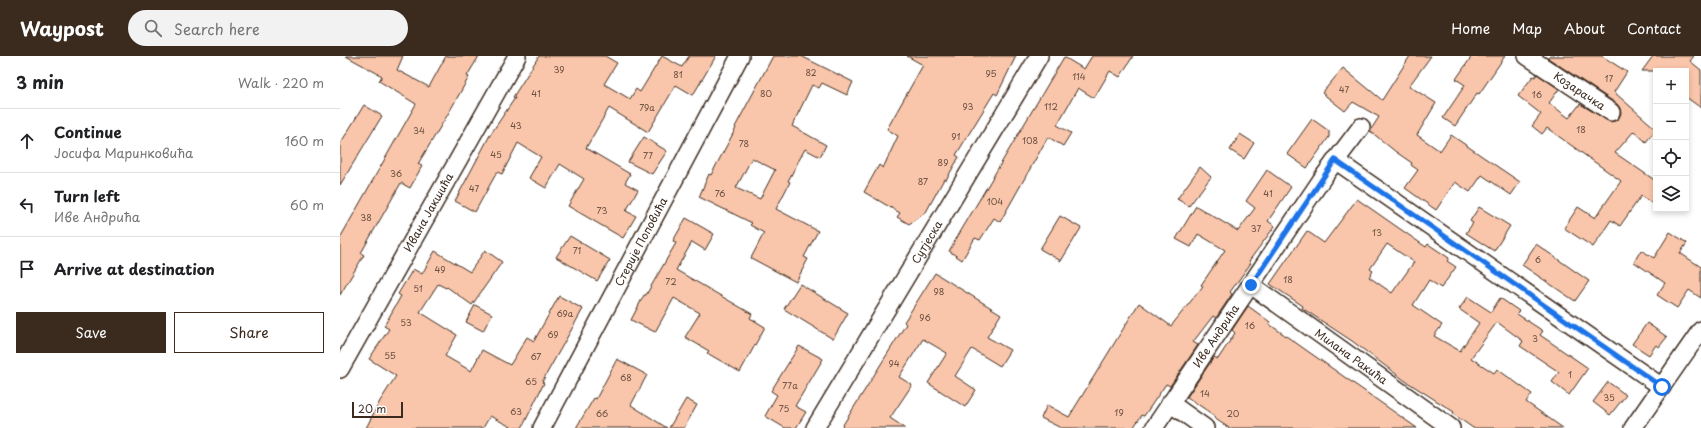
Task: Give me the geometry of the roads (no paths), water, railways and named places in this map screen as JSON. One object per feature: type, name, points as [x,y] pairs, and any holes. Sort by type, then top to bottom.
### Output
[{"type":"street","name":"Ивана Јакшића","points":[[340,369],[517,56]]},
{"type":"street","name":"Стерије Поповића","points":[[542,428],[740,56]]},
{"type":"street","name":"Сутјеска","points":[[816,428],[1039,56]]},
{"type":"street","name":"Козарачка","points":[[1527,56],[1611,112]]},
{"type":"street","name":"Иве Андрића","points":[[1154,428],[1335,160],[1361,127]]},
{"type":"street","points":[[1335,160],[1662,387]]},
{"type":"street","name":"Милана Ракића","points":[[1251,285],[1451,428]]},
{"type":"street","points":[[1633,428],[1701,330]]},
{"type":"street","points":[[1170,403],[1206,428]]}]
